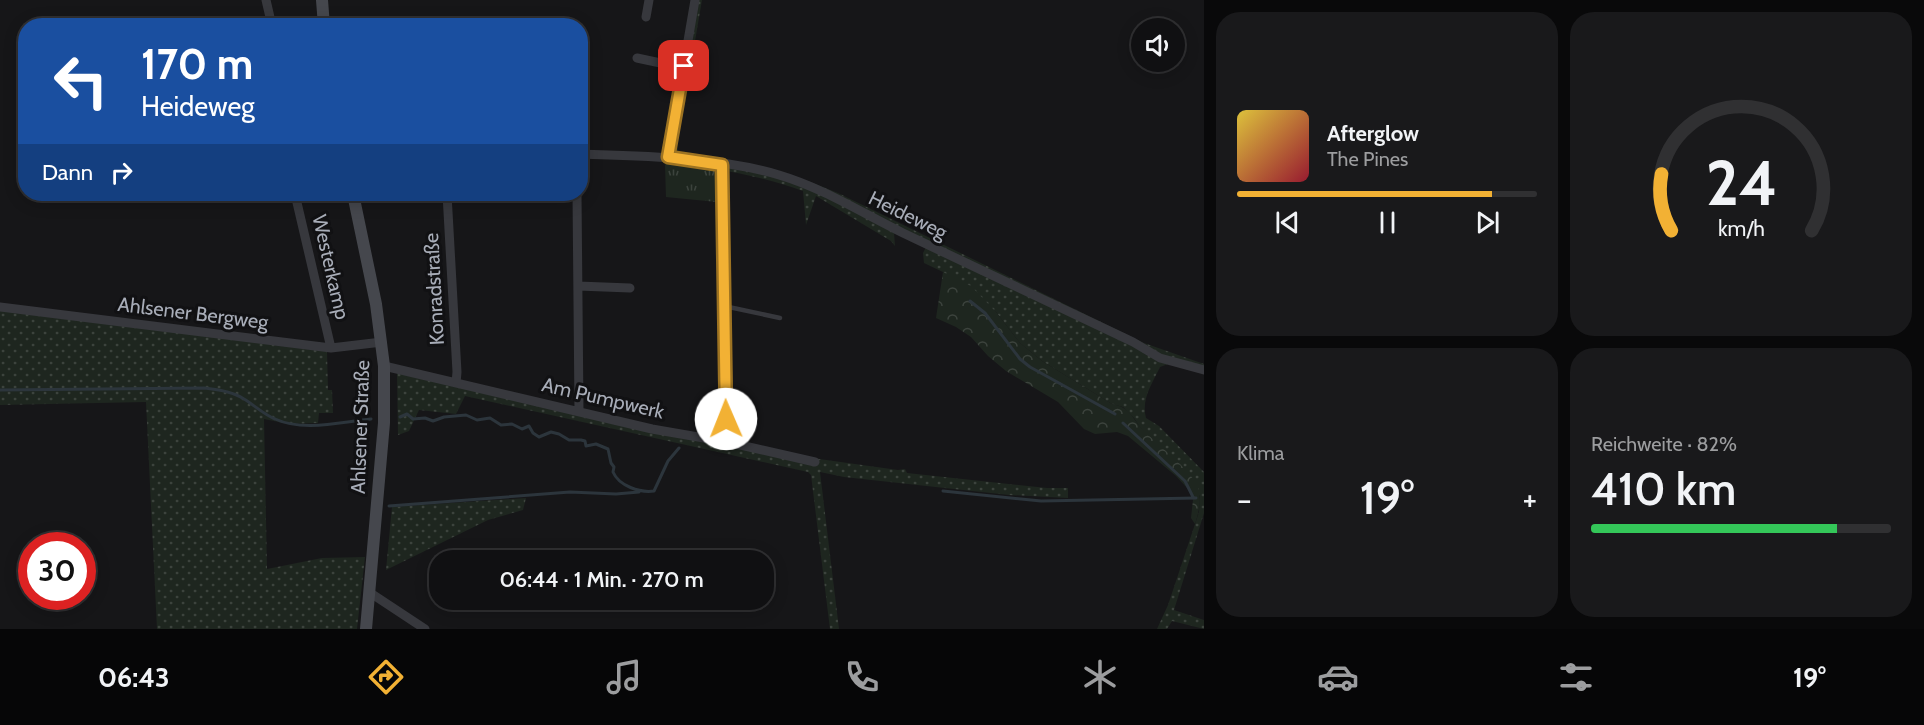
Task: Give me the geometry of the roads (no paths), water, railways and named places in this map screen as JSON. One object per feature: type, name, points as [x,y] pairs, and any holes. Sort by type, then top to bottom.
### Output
[{"type":"main road","points":[[322,0],[323,18]]},
{"type":"main road","name":"Ahlsener Straße","points":[[354,201],[382,342],[384,366],[384,423],[366,629]]},
{"type":"street","points":[[266,0],[270,18]]},
{"type":"street","points":[[646,17],[649,0]]},
{"type":"street","points":[[668,157],[695,0]]},
{"type":"street","points":[[637,58],[684,68]]},
{"type":"street","name":"Heideweg","points":[[588,154],[668,157],[778,175],[813,187],[1133,342],[1161,358],[1204,370]]},
{"type":"street","points":[[722,165],[727,442]]},
{"type":"street","name":"Westerkamp","points":[[298,201],[331,348]]},
{"type":"street","name":"Konradstraße","points":[[447,201],[457,360],[456,383]]},
{"type":"street","points":[[577,201],[579,411]]},
{"type":"street","points":[[578,286],[630,288]]},
{"type":"street","name":"Ahlsener Bergweg","points":[[0,307],[331,348],[382,342]]},
{"type":"street","name":"Am Pumpwerk","points":[[384,366],[652,429],[727,442],[815,462]]},
{"type":"street","points":[[369,592],[425,629]]},
{"type":"lane","points":[[724,306],[780,318]]},
{"type":"waterway","points":[[970,301],[985,313],[1020,359],[1030,367],[1115,414]]},
{"type":"waterway","points":[[0,390],[204,388],[235,394],[271,417],[286,423],[310,426],[371,419]]},
{"type":"waterway","points":[[400,417],[407,414],[413,419],[425,418],[433,421],[444,417],[466,415],[477,420],[490,418],[501,425],[512,424],[522,429],[529,426],[539,437],[551,432],[569,440],[585,441],[586,446],[596,444],[608,449],[616,477],[630,488],[643,491],[654,491],[668,461],[679,448]]},
{"type":"waterway","points":[[1123,423],[1185,481],[1193,497]]},
{"type":"waterway","points":[[943,491],[1041,501],[1196,498]]},
{"type":"waterway","points":[[389,506],[570,492],[616,494],[639,492]]}]
